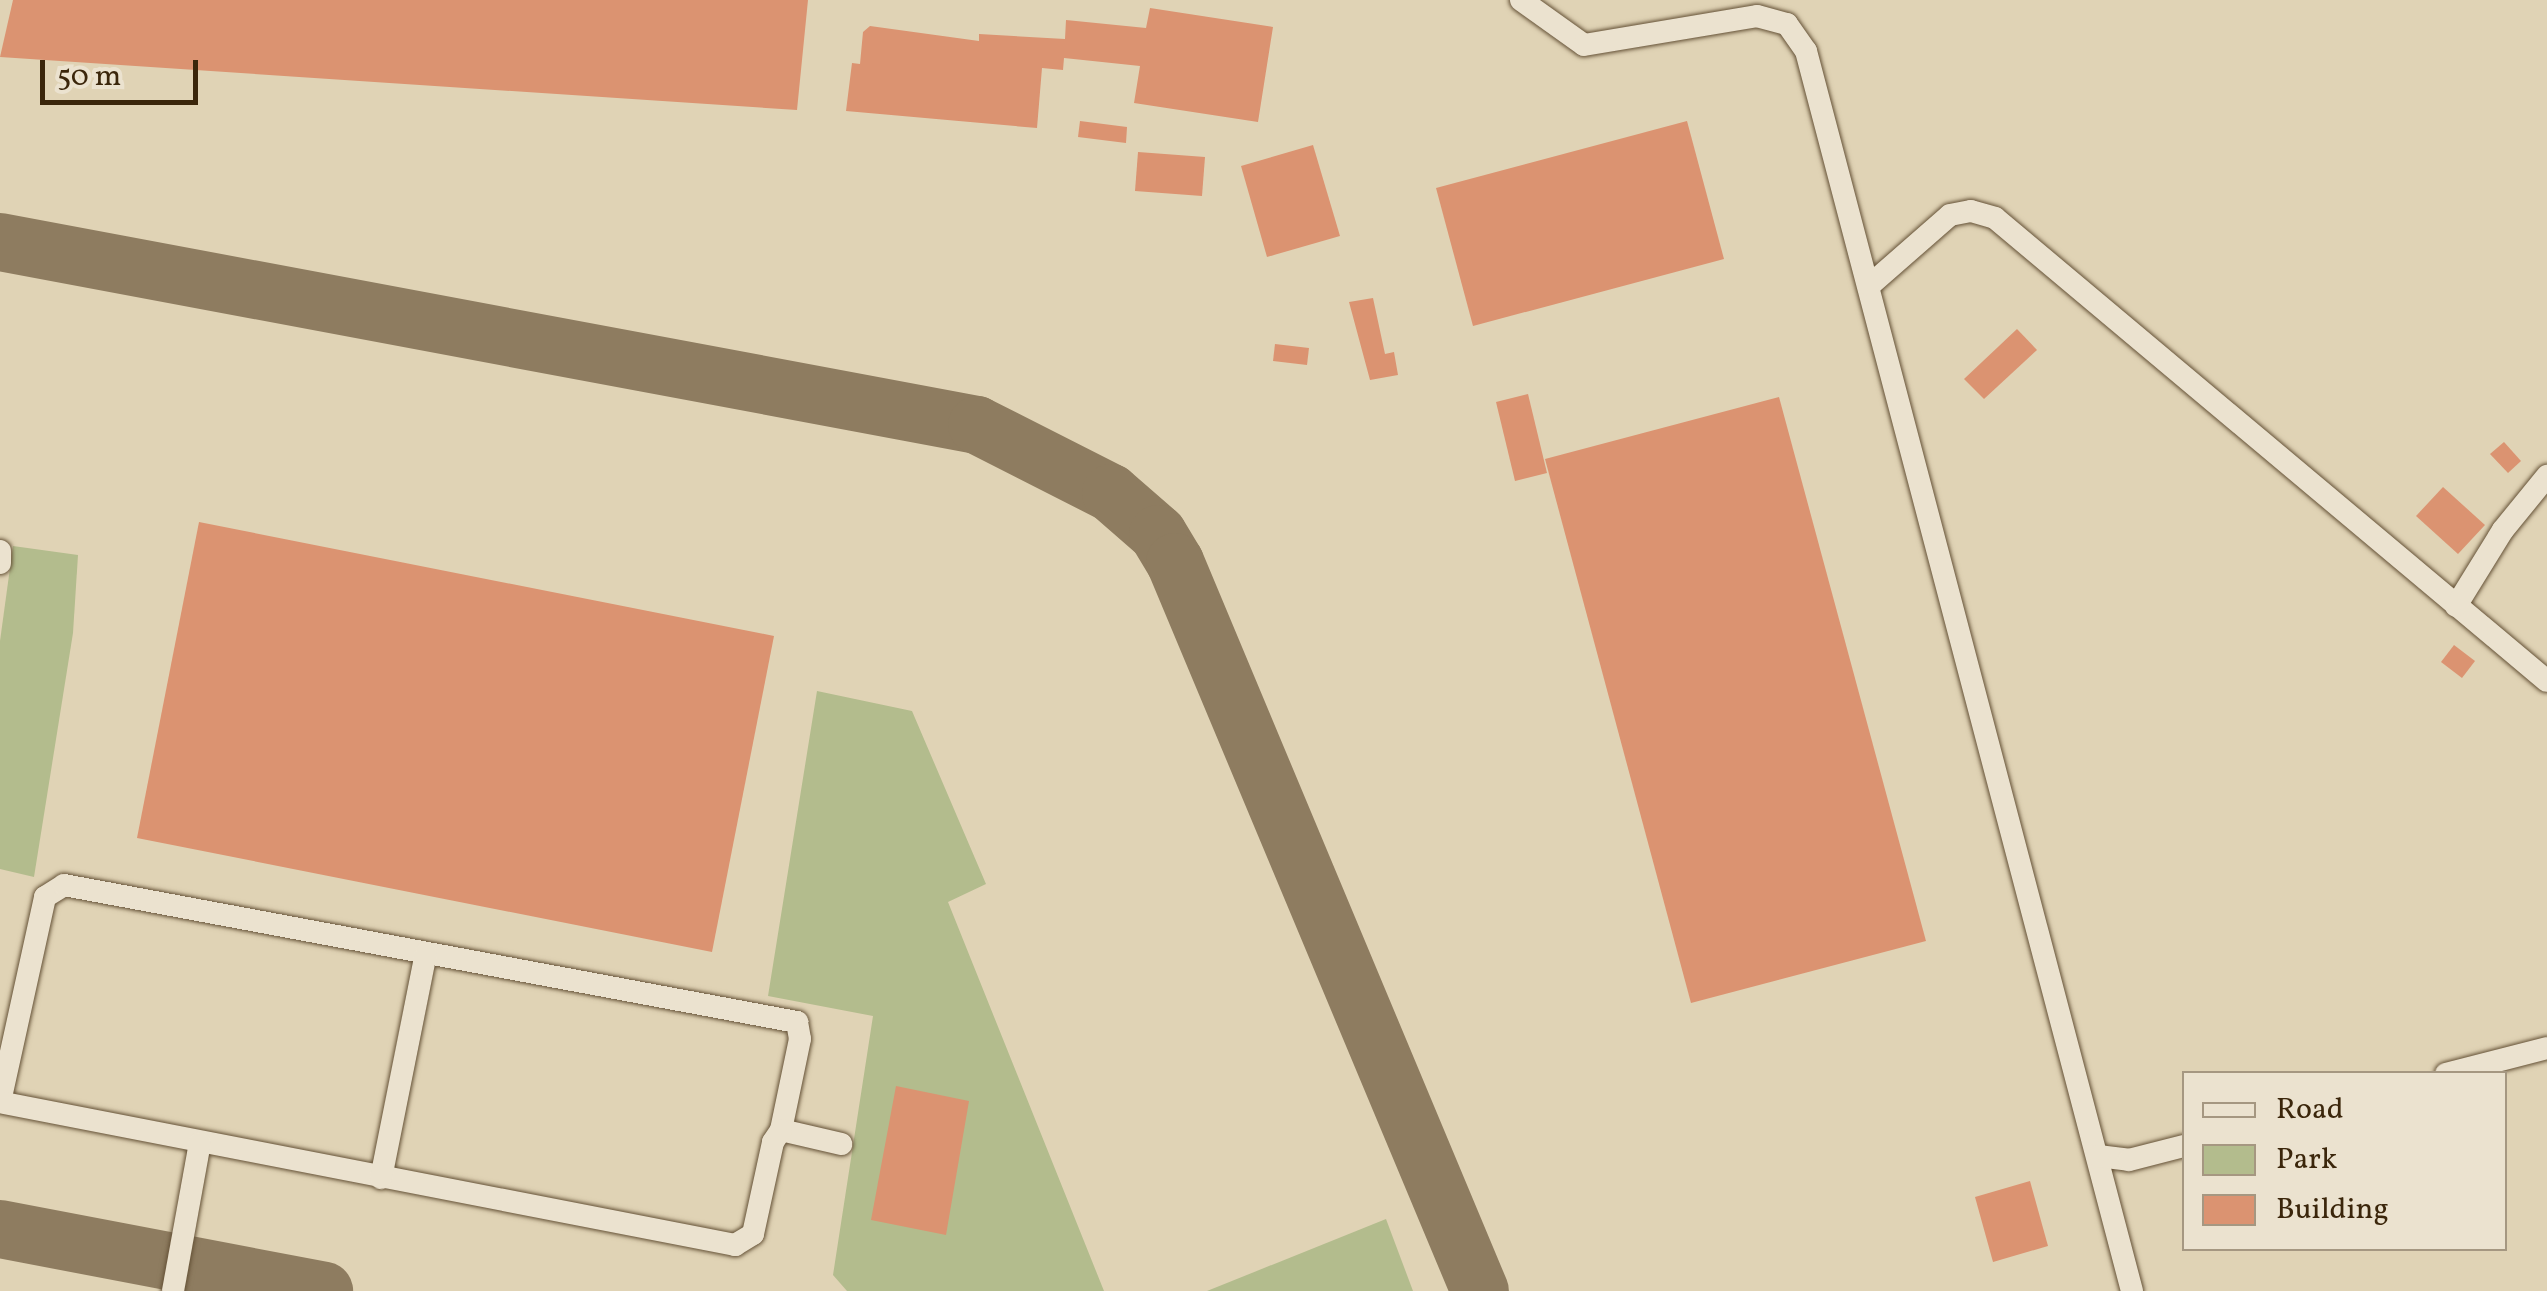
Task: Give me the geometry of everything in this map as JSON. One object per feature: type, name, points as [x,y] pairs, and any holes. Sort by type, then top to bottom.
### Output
[{"type":"lane","points":[[1520,0],[1584,45],[1758,16],[1786,24],[1811,66],[2132,1291]]},
{"type":"lane","points":[[1870,285],[1950,216],[1971,211],[1995,218],[2547,682]]},
{"type":"lane","points":[[2456,606],[2503,530],[2547,476]]},
{"type":"lane","points":[[0,551],[0,564]]},
{"type":"lane","points":[[57,885],[797,1022],[800,1039],[781,1130],[772,1142],[753,1234],[735,1245],[2,1103],[45,897],[57,885]]},
{"type":"lane","points":[[381,1178],[426,952]]},
{"type":"lane","points":[[2458,1071],[2547,1048]]},
{"type":"lane","points":[[781,1130],[841,1144]]},
{"type":"lane","points":[[173,1291],[200,1144]]},
{"type":"lane","points":[[2098,1156],[2129,1160],[2182,1147]]},
{"type":"green space","points":[[13,546],[78,555],[73,633],[34,877],[0,869],[0,641]]},
{"type":"green space","points":[[817,691],[912,711],[986,884],[948,902],[1104,1291],[847,1291],[833,1275],[873,1016],[768,996]]},
{"type":"green space","points":[[1386,1219],[1413,1291],[1207,1291]]},
{"type":"building","points":[[13,0],[808,0],[797,110],[0,57]]},
{"type":"building","points":[[1150,8],[1273,27],[1258,122],[1134,103],[1140,66],[1064,58],[1063,70],[1042,68],[1037,128],[846,111],[852,63],[860,64],[863,32],[870,26],[979,41],[979,34],[1065,39],[1066,20],[1146,28]]},
{"type":"building","points":[[1080,121],[1127,127],[1126,143],[1078,137]]},
{"type":"building","points":[[1687,121],[1724,259],[1473,326],[1436,188]]},
{"type":"building","points":[[1313,145],[1340,236],[1267,257],[1241,166]]},
{"type":"building","points":[[1138,152],[1205,157],[1202,196],[1135,191]]},
{"type":"building","points":[[1373,298],[1385,354],[1394,352],[1398,375],[1370,380],[1349,302]]},
{"type":"building","points":[[2017,329],[2037,350],[1984,399],[1964,379]]},
{"type":"building","points":[[1275,344],[1309,348],[1307,365],[1273,361]]},
{"type":"building","points":[[1528,394],[1547,473],[1515,481],[1496,402]]},
{"type":"building","points":[[1779,397],[1926,941],[1691,1003],[1545,459]]},
{"type":"building","points":[[2504,442],[2521,461],[2508,473],[2490,454]]},
{"type":"building","points":[[2443,487],[2485,525],[2458,554],[2416,516]]},
{"type":"building","points":[[199,522],[774,636],[712,952],[137,838]]},
{"type":"building","points":[[2454,645],[2475,661],[2462,678],[2441,662]]},
{"type":"building","points":[[896,1086],[969,1101],[946,1235],[871,1220]]},
{"type":"building","points":[[2030,1181],[2048,1246],[1993,1262],[1975,1197]]},
{"type":"taxiway","points":[[0,242],[977,425],[1111,493],[1158,534],[1175,562],[1480,1291]]},
{"type":"taxiway","points":[[0,1229],[324,1291]]}]
